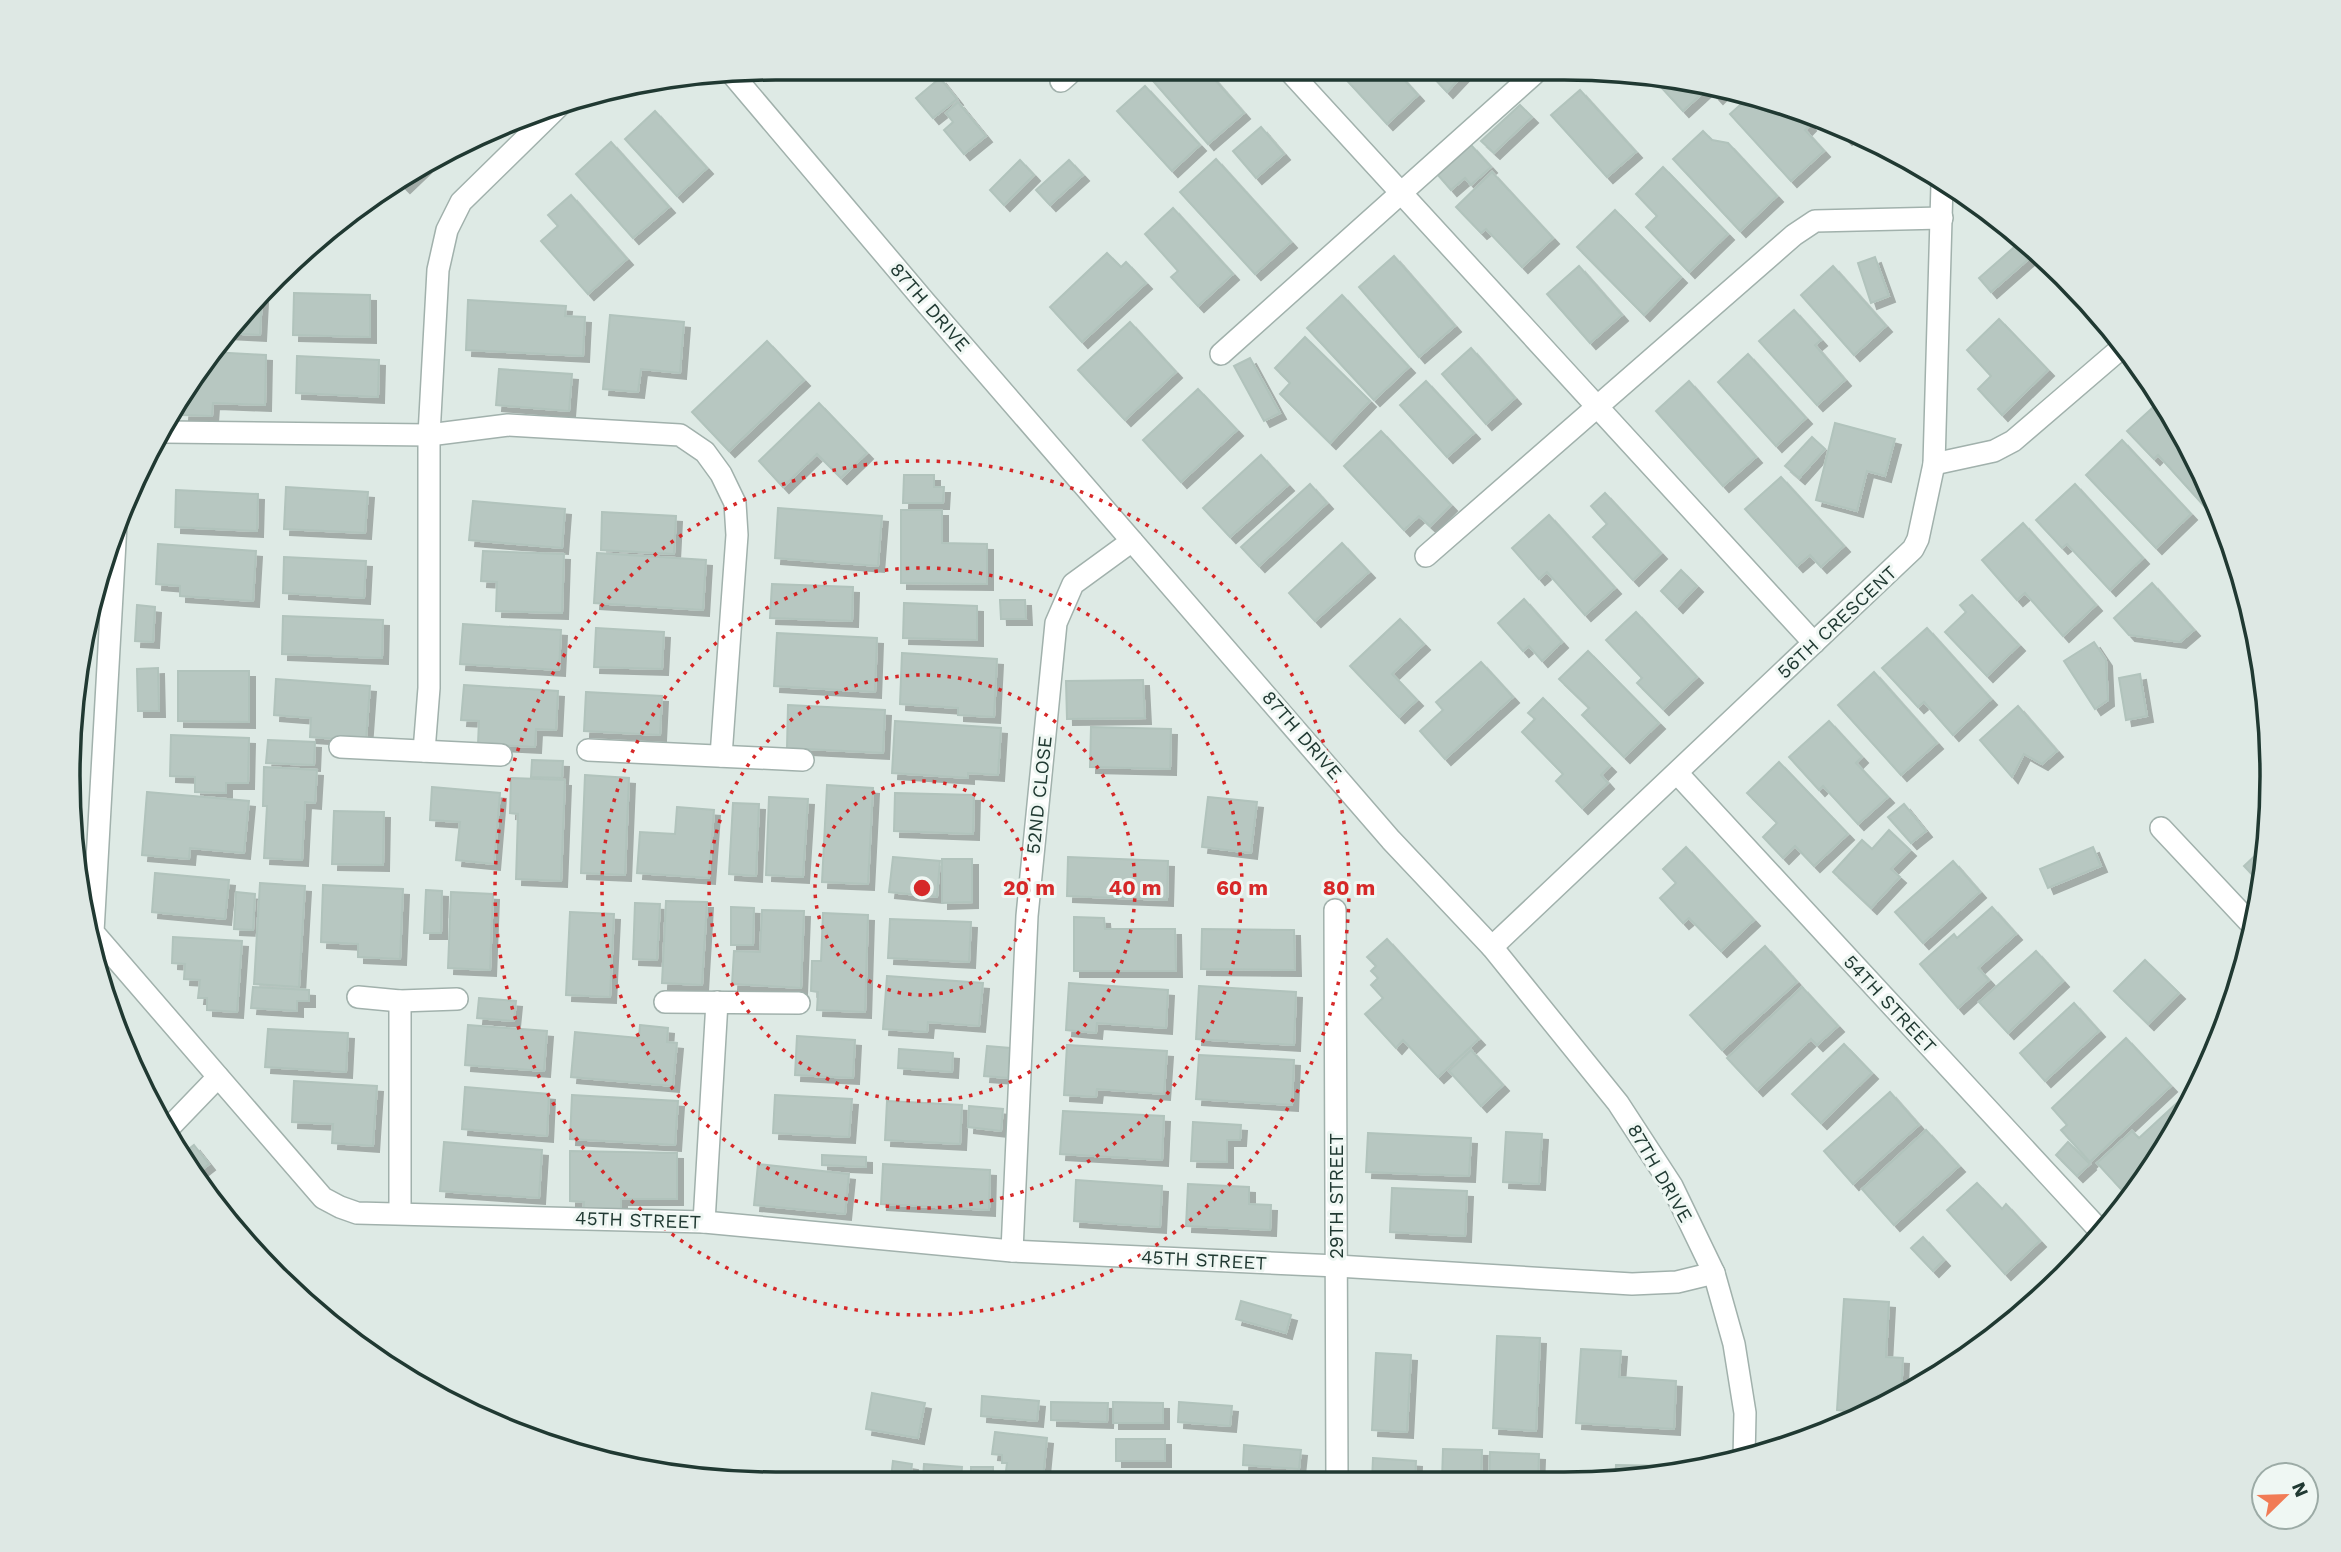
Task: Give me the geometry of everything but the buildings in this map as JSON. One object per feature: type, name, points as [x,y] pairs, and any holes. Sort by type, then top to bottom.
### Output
[{"type":"street","points":[[1297,80],[1814,643]]},
{"type":"street","points":[[1221,354],[1527,80]]},
{"type":"street","name":"87TH DRIVE","points":[[739,82],[1391,840],[1492,947],[1618,1103],[1672,1186],[1714,1273],[1734,1344],[1745,1413],[1744,1448]]},
{"type":"street","points":[[425,751],[429,688],[429,435],[438,270],[447,230],[461,202],[545,120]]},
{"type":"street","name":"56TH CRESCENT","points":[[1492,947],[1913,550],[1918,539],[1934,464],[1942,192]]},
{"type":"street","points":[[1426,556],[1794,235],[1815,221],[1942,219]]},
{"type":"street","points":[[1934,464],[1994,451],[2013,441],[2116,352]]},
{"type":"street","points":[[172,432],[429,435],[508,425],[680,435],[705,452],[721,474],[736,503],[737,534],[721,756]]},
{"type":"street","name":"52ND CLOSE","points":[[1012,1251],[1027,916],[1056,623],[1073,584],[1132,541]]},
{"type":"street","name":"45TH STREET","points":[[93,905],[114,564]]},
{"type":"street","points":[[340,747],[501,755]]},
{"type":"street","points":[[588,750],[803,760]]},
{"type":"street","name":"54TH STREET","points":[[1677,773],[2095,1226]]},
{"type":"street","points":[[2161,828],[2246,918]]},
{"type":"street","name":"29TH STREET","points":[[1335,910],[1337,1472]]},
{"type":"street","name":"45TH STREET","points":[[101,944],[323,1198],[340,1208],[357,1213],[400,1212],[704,1222],[1012,1251],[1337,1266],[1632,1284],[1677,1282],[1714,1273]]},
{"type":"street","points":[[358,997],[400,1001],[457,999]]},
{"type":"street","points":[[400,1001],[400,1212]]},
{"type":"street","points":[[665,1002],[799,1003]]},
{"type":"street","points":[[704,1222],[717,1002]]},
{"type":"street","points":[[174,1123],[218,1077]]}]
